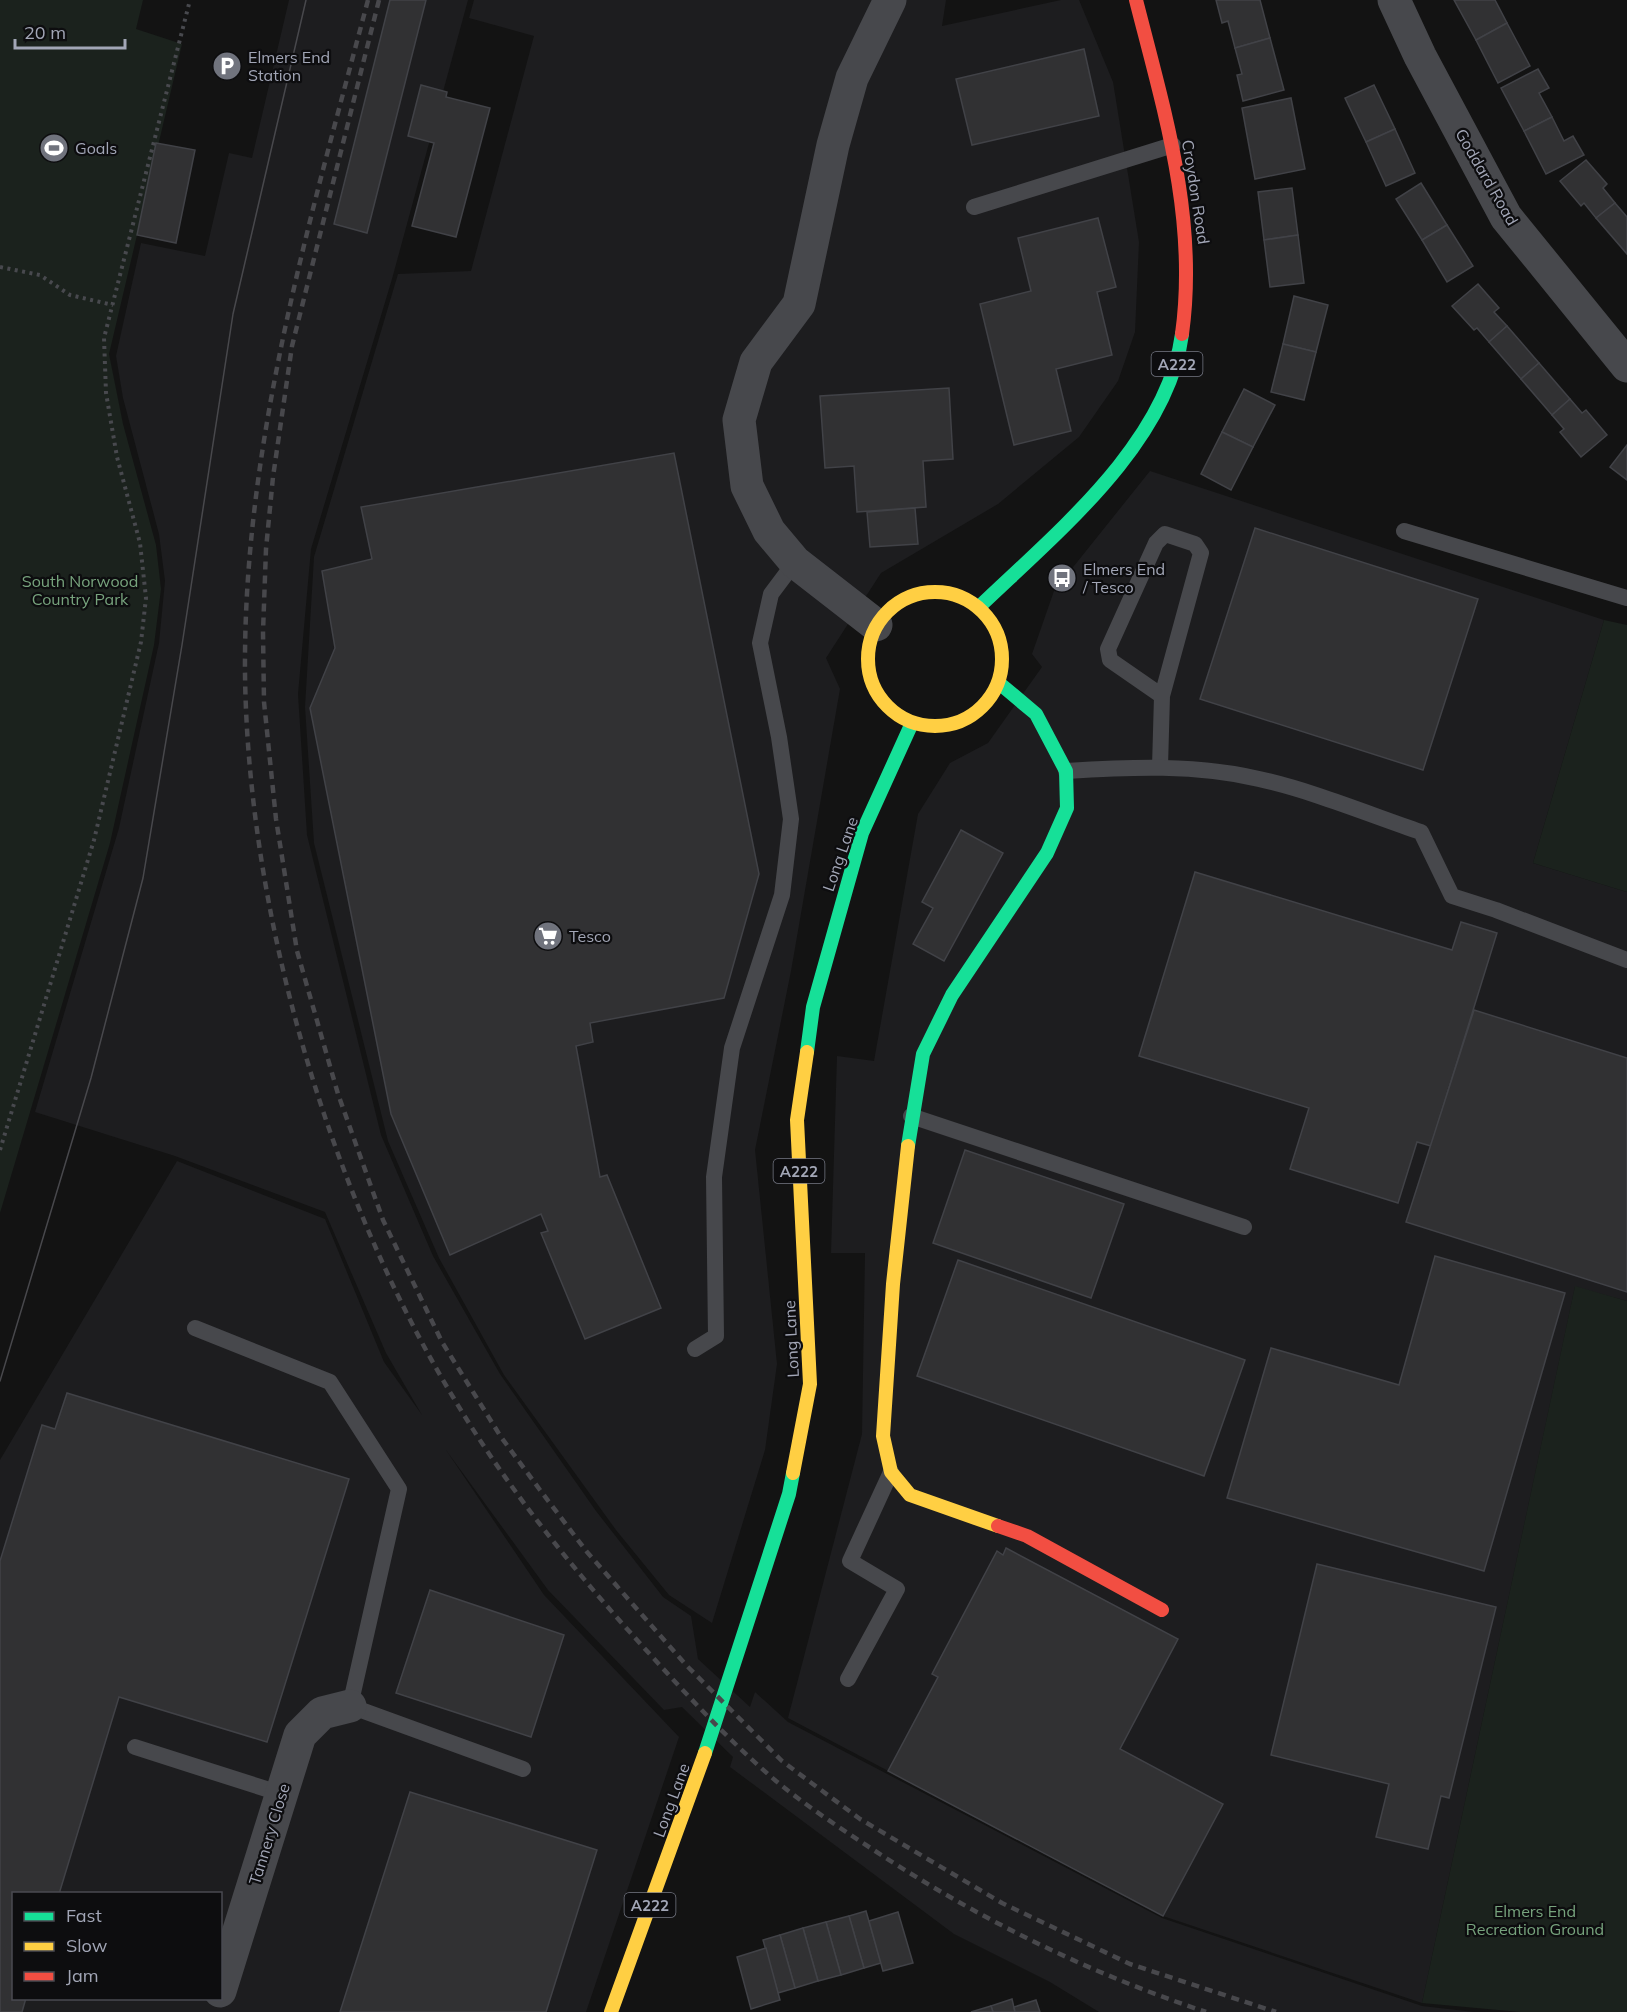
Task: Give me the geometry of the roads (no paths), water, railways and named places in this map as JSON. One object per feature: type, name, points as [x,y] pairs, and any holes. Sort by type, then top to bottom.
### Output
[{"type":"main road","name":"Croydon Road","points":[[979,606],[1102,482],[1142,433],[1176,369],[1185,315],[1190,255],[1183,192],[1136,0]]},
{"type":"main road","points":[[921,592],[945,592],[968,599],[979,606],[994,625],[1001,640],[1004,663],[999,683],[987,703],[959,723],[936,727],[912,723],[891,711],[873,686],[867,663],[870,639],[876,625],[891,607],[921,592]]},
{"type":"main road","points":[[999,683],[1036,714],[1066,771],[1067,808],[1047,853],[952,995],[923,1054],[911,1116],[893,1284],[883,1436],[891,1472],[910,1495],[1026,1536],[1162,1610]]},
{"type":"main road","name":"Long Lane","points":[[611,2012],[690,1799],[789,1494],[810,1384],[797,1120],[813,1006],[862,833],[912,723]]},
{"type":"street","points":[[876,625],[795,562],[769,531],[747,486],[739,420],[756,362],[799,304],[833,145],[852,78],[890,0]]},
{"type":"street","name":"Goddard Road","points":[[1394,0],[1420,56],[1506,217],[1627,366]]},
{"type":"street","name":"Tannery Close","points":[[222,1984],[300,1735],[322,1713],[350,1706]]},
{"type":"lane","points":[[974,207],[1173,145]]},
{"type":"lane","points":[[1404,531],[1627,598]]},
{"type":"lane","points":[[1160,767],[1162,696],[1201,553],[1195,544],[1165,534],[1156,543],[1108,649],[1110,660],[1162,696]]},
{"type":"lane","points":[[695,1349],[716,1336],[714,1177],[732,1048],[782,895],[791,819],[779,737],[760,643],[771,594],[795,562]]},
{"type":"lane","points":[[1066,771],[1193,768],[1259,779],[1421,832],[1452,896],[1496,910],[1627,960]]},
{"type":"lane","points":[[911,1116],[1244,1227]]},
{"type":"lane","points":[[195,1328],[330,1382],[399,1489],[350,1706],[523,1769]]},
{"type":"lane","points":[[848,1679],[897,1589],[850,1561],[891,1472]]},
{"type":"lane","points":[[135,1746],[282,1794]]},
{"type":"tram line","points":[[0,1381],[91,1078],[143,878],[233,314],[306,0]]},
{"type":"railway","points":[[368,0],[303,249],[268,418],[255,503],[247,588],[245,674],[250,766],[261,859],[279,954],[304,1049],[333,1141],[369,1231],[409,1317],[453,1397],[496,1464],[568,1560],[693,1701],[742,1750],[776,1781],[816,1811],[924,1882],[1002,1925],[1081,1964],[1206,2012]]},
{"type":"railway","points":[[379,0],[292,346],[273,477],[266,549],[263,632],[264,702],[276,819],[297,951],[338,1094],[383,1220],[442,1342],[501,1437],[540,1490],[587,1552],[686,1665],[782,1761],[860,1819],[1002,1903],[1130,1964],[1276,2012]]},
{"type":"place","name":"Elmers End Station","points":[[227,66]]},
{"type":"place","name":"Goals","points":[[54,148]]},
{"type":"place","name":"Elmers End / Tesco","points":[[1062,578]]},
{"type":"place","name":"Tesco","points":[[548,936]]},
{"type":"park label","name":"South Norwood Country Park","points":[[80,590]]},
{"type":"park label","name":"Elmers End Recreation Ground","points":[[1535,1920]]}]
